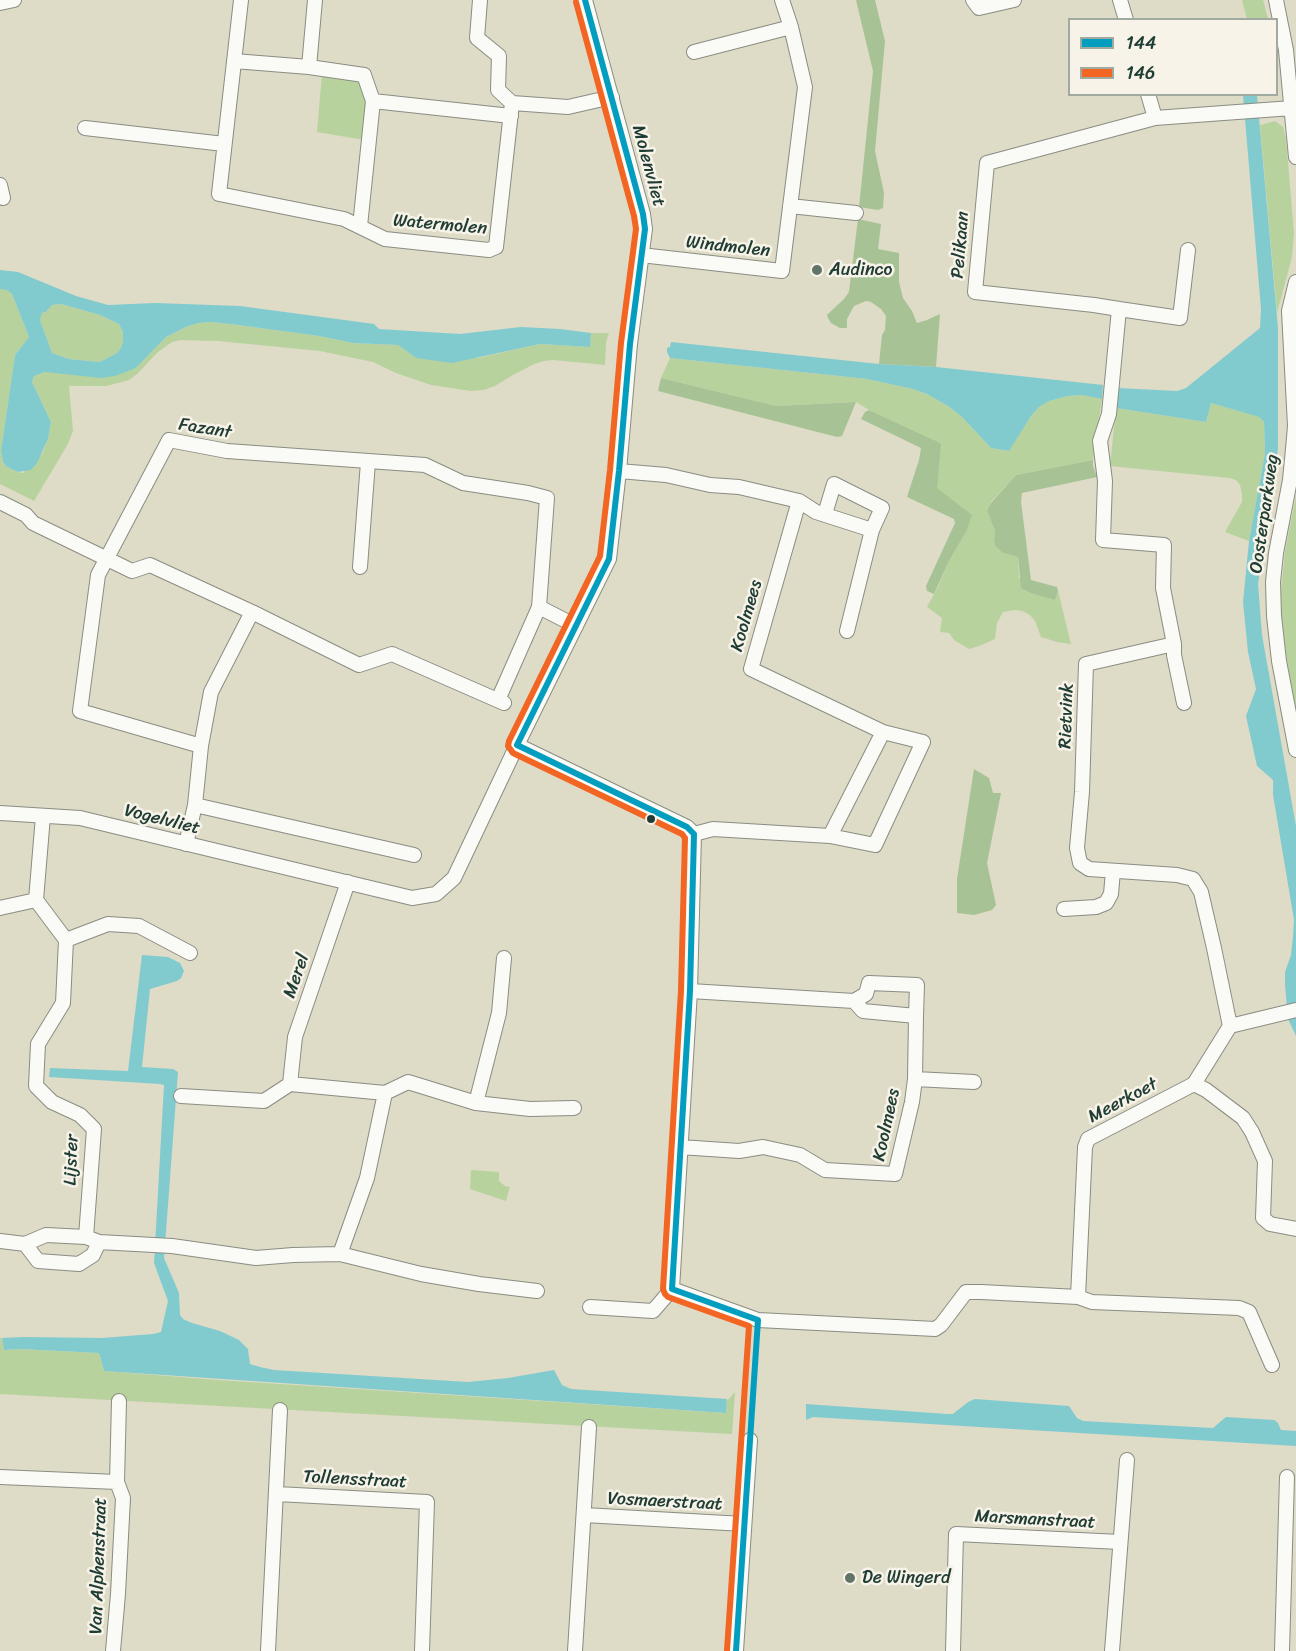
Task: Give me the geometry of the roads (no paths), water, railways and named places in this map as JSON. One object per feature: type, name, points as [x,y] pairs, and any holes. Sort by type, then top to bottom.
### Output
[{"type":"street","points":[[0,3],[14,0]]},
{"type":"street","name":"Watermolen","points":[[241,0],[219,194],[344,219],[385,239],[489,250],[496,247],[512,109]]},
{"type":"street","points":[[309,68],[315,0]]},
{"type":"street","points":[[480,0],[477,38],[499,56],[498,90],[512,109]]},
{"type":"street","name":"Molenvliet","points":[[585,0],[643,214],[645,229],[630,344]]},
{"type":"street","name":"Windmolen","points":[[641,255],[782,271],[805,87],[791,27],[782,0]]},
{"type":"street","points":[[973,0],[979,9],[1014,0]]},
{"type":"street","points":[[1120,0],[1125,18]]},
{"type":"street","points":[[1276,0],[1286,50],[1296,157]]},
{"type":"street","points":[[694,52],[791,27]]},
{"type":"street","points":[[234,61],[364,75],[373,101],[360,226]]},
{"type":"street","points":[[1149,96],[1155,118]]},
{"type":"street","points":[[373,101],[512,109],[568,107],[612,97]]},
{"type":"street","name":"Pelikaan","points":[[1119,309],[975,292],[987,163],[1155,118],[1292,108]]},
{"type":"street","points":[[85,128],[224,144]]},
{"type":"street","points":[[790,206],[856,213]]},
{"type":"street","points":[[1185,704],[1163,588],[1164,545],[1102,540],[1105,481],[1100,441],[1109,414],[1119,309],[1180,318],[1188,250]]},
{"type":"street","name":"Oosterparkweg","points":[[1296,282],[1289,310],[1294,437],[1290,480],[1276,553],[1273,582],[1279,660],[1296,750]]},
{"type":"street","name":"Vogelvliet","points":[[0,813],[80,818],[412,898],[436,894],[454,878],[516,746],[609,559],[630,344]]},
{"type":"street","name":"Fazant","points":[[0,502],[26,515],[33,523],[107,559],[132,571],[150,565],[359,665],[392,654],[501,702],[538,607],[547,498],[463,483],[425,465],[227,451],[169,440],[107,559],[98,575],[80,711],[201,746]]},
{"type":"street","points":[[360,567],[368,462]]},
{"type":"street","points":[[619,471],[666,475],[710,485],[739,487],[799,501],[816,512],[872,530]]},
{"type":"street","points":[[825,514],[834,484],[882,508],[872,530],[847,631]]},
{"type":"street","name":"Koolmees","points":[[694,834],[713,829],[830,836],[875,845],[923,742],[883,732],[751,669],[799,501]]},
{"type":"street","points":[[538,607],[576,626]]},
{"type":"street","points":[[186,844],[195,805],[201,746],[211,692],[252,612]]},
{"type":"street","name":"Rietvink","points":[[1174,644],[1086,664],[1082,792],[1077,848],[1080,863],[1089,869],[1177,875],[1193,879],[1203,903],[1230,1026]]},
{"type":"street","points":[[830,836],[883,732]]},
{"type":"street","points":[[516,746],[687,827],[694,834],[690,991],[672,1289],[653,1311],[590,1307]]},
{"type":"street","points":[[195,805],[414,855]]},
{"type":"street","points":[[43,816],[36,900],[66,940],[108,924],[138,926],[190,953]]},
{"type":"street","points":[[1064,909],[1096,908],[1106,903],[1111,894],[1113,871]]},
{"type":"street","name":"Merel","points":[[291,1084],[295,1037],[348,882]]},
{"type":"street","points":[[0,908],[36,900]]},
{"type":"street","name":"Lijster","points":[[66,940],[63,1003],[38,1044],[36,1086],[52,1101],[80,1114],[94,1129],[93,1239]]},
{"type":"street","points":[[476,1103],[499,1013],[504,958]]},
{"type":"street","name":"Koolmees","points":[[681,1147],[739,1151],[763,1147],[800,1155],[825,1170],[895,1174],[912,1102],[915,1079],[917,985],[869,983],[866,993],[854,1001]]},
{"type":"street","points":[[690,991],[854,1001],[863,1011],[916,1016]]},
{"type":"street","points":[[1296,1010],[1230,1026],[1194,1084],[1206,1090],[1243,1118],[1252,1132],[1265,1161],[1263,1218],[1270,1224],[1296,1229]]},
{"type":"street","name":"Koolmees","points":[[915,1079],[974,1082]]},
{"type":"street","points":[[181,1096],[264,1101],[291,1084],[385,1093],[408,1082],[476,1103],[530,1108],[574,1108]]},
{"type":"street","name":"Meerkoet","points":[[1078,1297],[1085,1147],[1088,1139],[1194,1084]]},
{"type":"street","points":[[340,1254],[367,1178],[385,1093]]},
{"type":"street","points":[[0,1241],[25,1244],[46,1235],[172,1246],[256,1258],[340,1254],[421,1274],[537,1291]]},
{"type":"street","points":[[25,1244],[38,1261],[79,1264],[93,1255],[93,1239]]},
{"type":"street","points":[[672,1289],[758,1320],[935,1329],[941,1325],[966,1292],[1078,1297],[1092,1302],[1239,1308],[1249,1312],[1272,1365]]},
{"type":"street","name":"Van Alphenstraat","points":[[113,1651],[123,1498],[117,1482],[119,1401]]},
{"type":"street","name":"Tollensstraat","points":[[268,1651],[280,1410]]},
{"type":"street","name":"Vosmaerstraat","points":[[575,1651],[589,1428]]},
{"type":"street","points":[[736,1651],[750,1440]]},
{"type":"street","name":"Marsmanstraat","points":[[1112,1651],[1127,1460]]},
{"type":"street","name":"Van Alphenstraat","points":[[0,1477],[117,1482]]},
{"type":"street","points":[[1281,1651],[1290,1553],[1287,1477]]},
{"type":"street","name":"Tollensstraat","points":[[277,1494],[427,1502],[422,1651]]},
{"type":"street","name":"Vosmaerstraat","points":[[584,1515],[744,1524]]},
{"type":"street","name":"Marsmanstraat","points":[[953,1651],[956,1534],[1120,1542]]},
{"type":"water","points":[[1243,96],[1257,96],[1278,328],[1278,448],[1258,584],[1262,635],[1296,826],[1296,1036],[1288,1019],[1285,985],[1285,972],[1291,955],[1294,920],[1273,795],[1273,780],[1257,766],[1246,716],[1256,689],[1248,652],[1243,602],[1249,541],[1265,453],[1264,422],[1259,417],[1211,403],[1206,422],[1116,408],[1117,388],[1177,391],[1186,388],[1260,328],[1261,309]]},
{"type":"water","points":[[0,270],[18,272],[76,296],[108,305],[155,303],[240,306],[374,324],[379,329],[460,334],[521,327],[560,329],[591,333],[590,347],[540,344],[452,363],[416,358],[398,345],[353,343],[238,325],[198,323],[166,337],[136,368],[115,376],[101,378],[45,372],[34,376],[32,382],[51,422],[48,439],[37,463],[31,470],[18,472],[7,467],[3,462],[1,451],[15,355],[29,337],[12,294],[0,289]],"holes":[[[61,304],[100,315],[119,324],[123,332],[123,341],[117,353],[100,362],[69,359],[52,353],[40,320],[42,313],[52,305]]]},
{"type":"water","points":[[671,342],[1103,385],[1102,399],[1082,395],[1049,401],[1031,416],[1009,451],[991,448],[962,417],[948,406],[913,389],[867,379],[670,358],[667,348],[670,347]]},
{"type":"water","points":[[142,955],[168,957],[180,963],[184,971],[177,981],[150,989],[142,1067],[173,1069],[178,1072],[164,1258],[179,1293],[180,1315],[183,1319],[239,1340],[248,1349],[250,1364],[274,1370],[468,1382],[554,1370],[562,1385],[571,1389],[727,1399],[726,1413],[104,1371],[99,1353],[4,1350],[2,1338],[102,1338],[161,1332],[168,1301],[154,1263],[164,1085],[49,1077],[50,1068],[128,1071]]},
{"type":"water","points":[[975,1399],[1069,1406],[1077,1418],[1083,1421],[1213,1428],[1226,1417],[1274,1420],[1281,1430],[1296,1431],[1296,1446],[813,1417],[806,1420],[806,1404],[953,1414]]},
{"type":"place","name":"Audinco","points":[[817,270]]},
{"type":"place","name":"De Wingerd","points":[[850,1578]]}]
